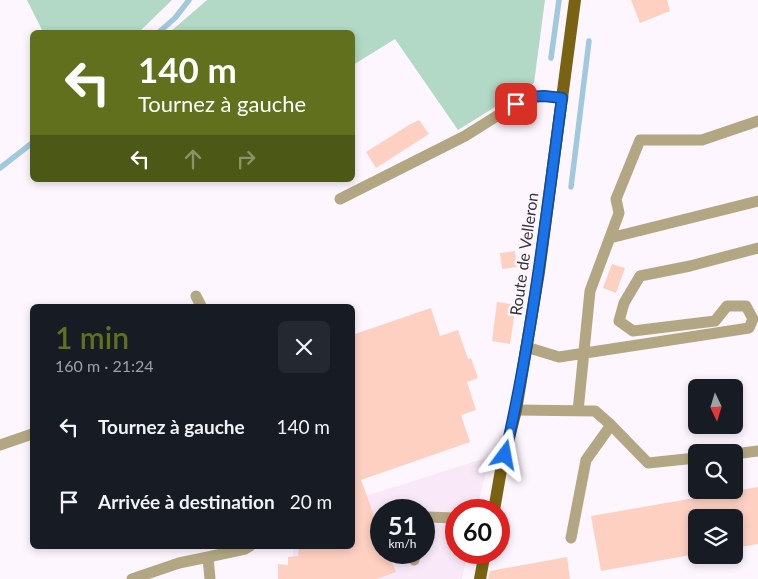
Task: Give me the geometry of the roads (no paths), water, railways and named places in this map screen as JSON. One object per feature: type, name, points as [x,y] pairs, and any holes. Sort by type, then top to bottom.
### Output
[{"type":"main road","name":"Route de Velleron","points":[[496,499],[516,410],[539,272],[575,0]]},
{"type":"main road","points":[[480,579],[483,564]]},
{"type":"lane","points":[[340,198],[465,136],[527,97],[562,98]]},
{"type":"lane","points":[[578,411],[590,291],[618,213],[616,199],[640,140],[702,140],[758,121]]},
{"type":"lane","points":[[610,238],[758,201]]},
{"type":"lane","points":[[526,347],[559,357],[749,328],[754,319],[746,306],[726,306],[715,321],[633,331],[619,321],[624,303],[640,276],[690,266],[758,248]]},
{"type":"lane","points":[[516,410],[594,411],[611,425],[648,463],[688,459]]},
{"type":"lane","points":[[571,538],[586,460],[611,425]]},
{"type":"lane","points":[[0,445],[30,435]]},
{"type":"lane","points":[[743,453],[758,451]]},
{"type":"lane","points":[[132,579],[179,563],[245,549]]},
{"type":"lane","points":[[208,557],[210,579]]},
{"type":"waterway","points":[[161,30],[175,18],[189,0]]},
{"type":"waterway","points":[[551,58],[559,0]]},
{"type":"waterway","points":[[571,187],[589,41]]},
{"type":"waterway","points":[[0,168],[30,145]]}]
